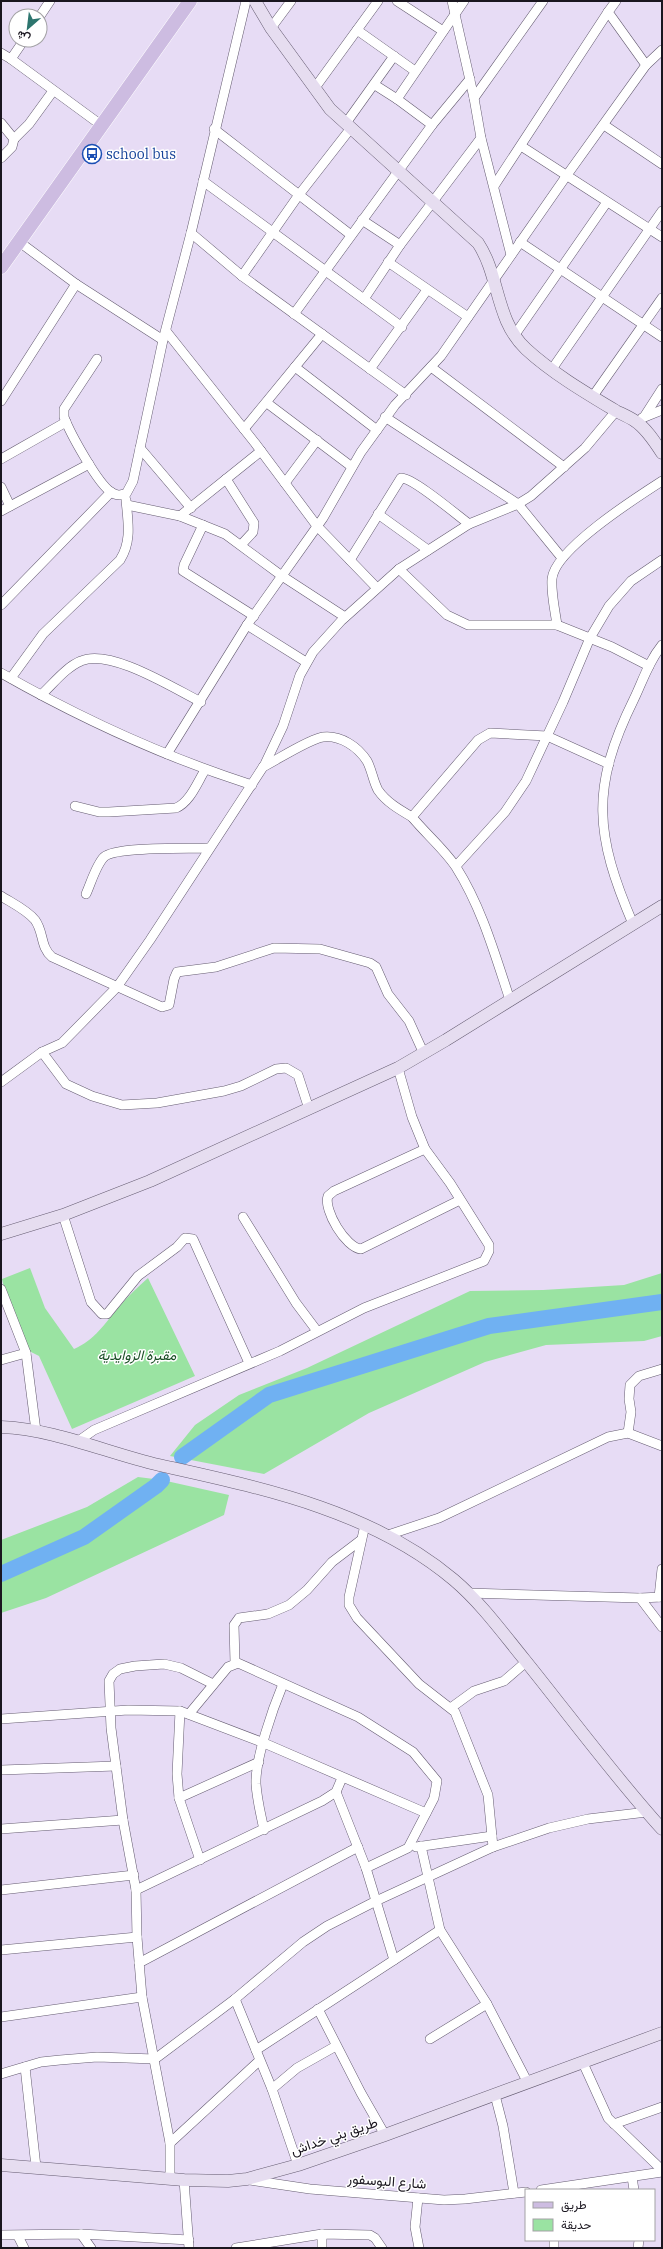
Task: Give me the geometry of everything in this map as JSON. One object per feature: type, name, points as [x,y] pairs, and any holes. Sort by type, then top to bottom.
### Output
[{"type":"main road","points":[[1,266],[190,1]]},
{"type":"street","points":[[11,678],[43,634],[120,560],[125,551],[129,534],[126,494],[133,481],[164,336],[191,233],[214,129],[246,1]]},
{"type":"street","points":[[255,1],[271,28],[330,109],[478,243],[486,255],[502,312],[514,336],[526,349],[552,369],[616,411],[639,419],[662,453]]},
{"type":"street","points":[[271,28],[291,1]]},
{"type":"street","points":[[314,89],[378,1]]},
{"type":"street","points":[[397,1],[443,31]]},
{"type":"street","points":[[452,1],[470,79],[481,138],[511,255]]},
{"type":"street","points":[[397,99],[464,1]]},
{"type":"street","points":[[474,98],[543,1]]},
{"type":"street","points":[[494,186],[616,1]]},
{"type":"street","points":[[608,12],[646,65]]},
{"type":"street","points":[[357,30],[416,71]]},
{"type":"street","points":[[16,48],[5,58],[101,125]]},
{"type":"street","points":[[167,754],[201,702],[247,625],[334,499],[352,467],[385,417],[432,367],[566,175],[604,125],[646,65],[662,50]]},
{"type":"street","points":[[242,276],[348,125],[394,56]]},
{"type":"street","points":[[294,314],[432,125],[470,79]]},
{"type":"street","points":[[375,85],[432,125]]},
{"type":"street","points":[[1,158],[12,147],[14,139],[29,124],[53,91]]},
{"type":"street","points":[[1,123],[14,139]]},
{"type":"street","points":[[604,125],[662,164]]},
{"type":"street","points":[[214,129],[298,196],[351,235]]},
{"type":"street","points":[[364,299],[400,245],[481,138]]},
{"type":"street","points":[[521,146],[662,237]]},
{"type":"street","points":[[203,181],[402,327]]},
{"type":"street","points":[[514,336],[562,269],[607,202]]},
{"type":"street","points":[[552,369],[662,211]]},
{"type":"street","points":[[362,220],[400,245]]},
{"type":"street","points":[[191,233],[242,276],[406,395]]},
{"type":"street","points":[[18,241],[76,284],[164,336],[244,429],[316,526],[376,587]]},
{"type":"street","points":[[520,242],[662,337]]},
{"type":"street","points":[[388,262],[468,317]]},
{"type":"street","points":[[1,401],[76,284]]},
{"type":"street","points":[[370,369],[402,327],[427,290]]},
{"type":"street","points":[[593,396],[662,298]]},
{"type":"street","points":[[244,429],[267,403],[322,334]]},
{"type":"street","points":[[97,359],[64,409],[66,422],[89,464],[110,492],[119,496],[126,494]]},
{"type":"street","points":[[295,367],[377,430]]},
{"type":"street","points":[[432,367],[564,467]]},
{"type":"street","points":[[639,419],[662,389]]},
{"type":"street","points":[[267,403],[352,467]]},
{"type":"street","points":[[639,419],[662,410]]},
{"type":"street","points":[[1,1082],[42,1052],[62,1043],[117,987],[150,940],[263,767],[283,726],[306,662],[312,652],[376,587],[398,569],[469,524],[518,504],[586,448],[616,411]]},
{"type":"street","points":[[385,417],[518,504],[562,558]]},
{"type":"street","points":[[1,459],[66,422]]},
{"type":"street","points":[[285,483],[317,440]]},
{"type":"street","points":[[140,448],[190,508]]},
{"type":"street","points":[[180,516],[261,451]]},
{"type":"street","points":[[1,511],[89,464]]},
{"type":"street","points":[[350,560],[399,479],[404,478],[424,490],[469,524]]},
{"type":"street","points":[[226,479],[254,523],[253,532],[241,545]]},
{"type":"street","points":[[557,625],[552,579],[562,558],[618,510],[662,481]]},
{"type":"street","points":[[1,487],[10,506]]},
{"type":"street","points":[[1,605],[110,492]]},
{"type":"street","points":[[127,505],[180,516],[225,534],[282,576],[345,617]]},
{"type":"street","points":[[378,514],[428,550]]},
{"type":"street","points":[[203,525],[184,565],[184,571],[254,616]]},
{"type":"street","points":[[456,866],[480,841],[518,794],[547,736],[590,638],[609,606],[631,581],[662,560]]},
{"type":"street","points":[[398,569],[447,615],[462,623],[468,625],[557,625],[590,638],[649,666]]},
{"type":"street","points":[[247,625],[306,662]]},
{"type":"street","points":[[633,924],[614,880],[605,848],[602,802],[613,746],[649,666],[662,645]]},
{"type":"street","points":[[41,695],[71,667],[81,661],[101,658],[117,661],[201,702]]},
{"type":"street","points":[[1,673],[41,695],[167,754],[205,770],[252,785]]},
{"type":"street","points":[[412,817],[483,736],[490,733],[547,736],[609,764]]},
{"type":"street","points":[[263,767],[323,737],[344,740],[361,753],[367,762],[378,790],[395,807],[412,817],[456,866],[479,913],[510,1000]]},
{"type":"street","points":[[76,806],[99,812],[176,808],[183,805],[205,770]]},
{"type":"street","points":[[86,894],[103,859],[108,854],[128,850],[209,848]]},
{"type":"street","points":[[1,896],[35,919],[41,932],[46,952],[117,987],[165,1008],[169,1005],[174,979],[177,972],[216,967],[269,948],[320,949],[370,963],[376,968],[388,994],[409,1021],[424,1054]]},
{"type":"street","points":[[1,1234],[63,1215],[150,1181],[398,1068],[424,1054],[662,906]]},
{"type":"street","points":[[42,1052],[66,1084],[92,1096],[122,1105],[157,1103],[224,1091],[241,1086],[276,1069],[286,1068],[298,1075],[309,1109]]},
{"type":"street","points":[[78,1442],[94,1430],[280,1351],[317,1331],[408,1290],[484,1261],[489,1251],[489,1245],[425,1149],[412,1117],[398,1068]]},
{"type":"street","points":[[425,1149],[334,1191],[328,1196],[327,1207],[348,1243],[361,1249],[460,1200]]},
{"type":"street","points":[[63,1215],[91,1302],[102,1314],[107,1314],[138,1276],[177,1247],[185,1238],[193,1239],[249,1363]]},
{"type":"street","points":[[243,1217],[296,1303],[317,1331]]},
{"type":"street","points":[[1,1289],[26,1353],[36,1431]]},
{"type":"street","points":[[1,1360],[26,1353]]},
{"type":"street","points":[[628,1433],[630,1412],[628,1399],[630,1385],[639,1376],[662,1369]]},
{"type":"street","points":[[1,1427],[36,1431],[155,1464],[274,1492],[365,1525],[388,1535],[434,1565],[468,1593],[555,1696],[580,1731],[647,1812],[660,1825]]},
{"type":"street","points":[[388,1535],[439,1518],[596,1442],[628,1433],[662,1446]]},
{"type":"street","points":[[365,1525],[349,1597],[349,1605],[352,1611],[419,1684],[452,1707],[488,1795],[493,1848]]},
{"type":"street","points":[[235,1664],[234,1625],[240,1618],[268,1614],[289,1605],[307,1590],[332,1562],[361,1540]]},
{"type":"street","points":[[468,1593],[640,1598],[661,1597],[662,1569]]},
{"type":"street","points":[[640,1598],[662,1627]]},
{"type":"street","points":[[452,1707],[474,1691],[504,1681],[526,1662]]},
{"type":"street","points":[[170,2179],[170,2143],[142,1997],[137,1937],[136,1890],[123,1820],[109,1712],[109,1681],[113,1674],[120,1669],[135,1666],[164,1664],[181,1668],[213,1684]]},
{"type":"street","points":[[200,1860],[178,1798],[177,1774],[184,1712],[213,1684],[228,1666],[235,1664],[263,1673],[283,1684],[358,1717],[418,1757],[438,1783],[434,1798],[408,1848]]},
{"type":"street","points":[[264,1830],[257,1795],[256,1778],[270,1719],[283,1684]]},
{"type":"street","points":[[1,1719],[109,1712],[184,1712],[264,1743],[426,1813]]},
{"type":"street","points":[[178,1798],[259,1762]]},
{"type":"street","points":[[1,1770],[116,1766]]},
{"type":"street","points":[[136,1890],[264,1830],[336,1792],[342,1778]]},
{"type":"street","points":[[336,1792],[366,1868],[394,1960]]},
{"type":"street","points":[[1,2074],[41,2062],[81,2058],[155,2059],[235,1999],[303,1942],[327,1926],[376,1900],[493,1848],[566,1823],[647,1812]]},
{"type":"street","points":[[1,1829],[123,1820]]},
{"type":"street","points":[[366,1868],[408,1848],[492,1836]]},
{"type":"street","points":[[421,1846],[440,1930],[487,2004],[528,2083]]},
{"type":"street","points":[[139,1964],[358,1847]]},
{"type":"street","points":[[1,1890],[134,1875]]},
{"type":"street","points":[[256,2050],[440,1930]]},
{"type":"street","points":[[1,1950],[137,1937]]},
{"type":"street","points":[[1,2017],[142,1997]]},
{"type":"street","points":[[235,1999],[272,2089],[298,2165]]},
{"type":"street","points":[[430,2039],[487,2004]]},
{"type":"street","points":[[318,2009],[336,2046],[385,2135]]},
{"type":"street","name":"طريق بني خداش","points":[[1,2165],[184,2180],[228,2181],[247,2179],[298,2165],[385,2135],[662,2033]]},
{"type":"street","points":[[272,2089],[297,2068],[336,2046]]},
{"type":"street","points":[[170,2143],[260,2061]]},
{"type":"street","points":[[583,2063],[606,2113],[614,2124],[662,2171]]},
{"type":"street","points":[[25,2067],[36,2167]]},
{"type":"street","points":[[496,2095],[503,2126],[514,2193]]},
{"type":"street","points":[[614,2124],[662,2107]]},
{"type":"street","points":[[555,2189],[662,2171]]},
{"type":"street","points":[[632,2176],[634,2189]]},
{"type":"street","name":"شارع البوسفور","points":[[247,2179],[310,2189],[418,2198],[465,2199],[525,2192]]},
{"type":"street","points":[[1,2235],[18,2236],[81,2234],[189,2244],[184,2180]]},
{"type":"street","points":[[418,2198],[415,2227],[419,2248]]},
{"type":"street","points":[[81,2234],[91,2248]]},
{"type":"street","points":[[322,2234],[322,2248]]},
{"type":"street","points":[[236,2248],[322,2234],[367,2234],[375,2238],[382,2248]]},
{"type":"street","points":[[18,2236],[24,2248]]},
{"type":"street","points":[[375,2238],[375,2248]]},
{"type":"green space","name":"مقبرة الزوايدية","points":[[30,1268],[45,1308],[74,1349],[94,1336],[126,1299],[148,1278],[195,1376],[72,1429],[39,1356],[27,1350],[9,1309],[2,1279]]},
{"type":"green space","points":[[662,1273],[662,1336],[644,1341],[546,1345],[485,1362],[369,1413],[264,1474],[170,1456],[195,1425],[239,1395],[307,1368],[470,1291],[543,1290],[624,1285]]},
{"type":"green space","points":[[138,1477],[162,1480],[229,1495],[224,1515],[46,1598],[1,1613],[1,1540],[87,1507]]},
{"type":"waterway","points":[[182,1457],[269,1395],[489,1326],[662,1302]]},
{"type":"waterway","points":[[1,1574],[84,1537],[156,1486],[162,1480]]},
{"type":"place","name":"school bus","points":[[92,154]]}]
